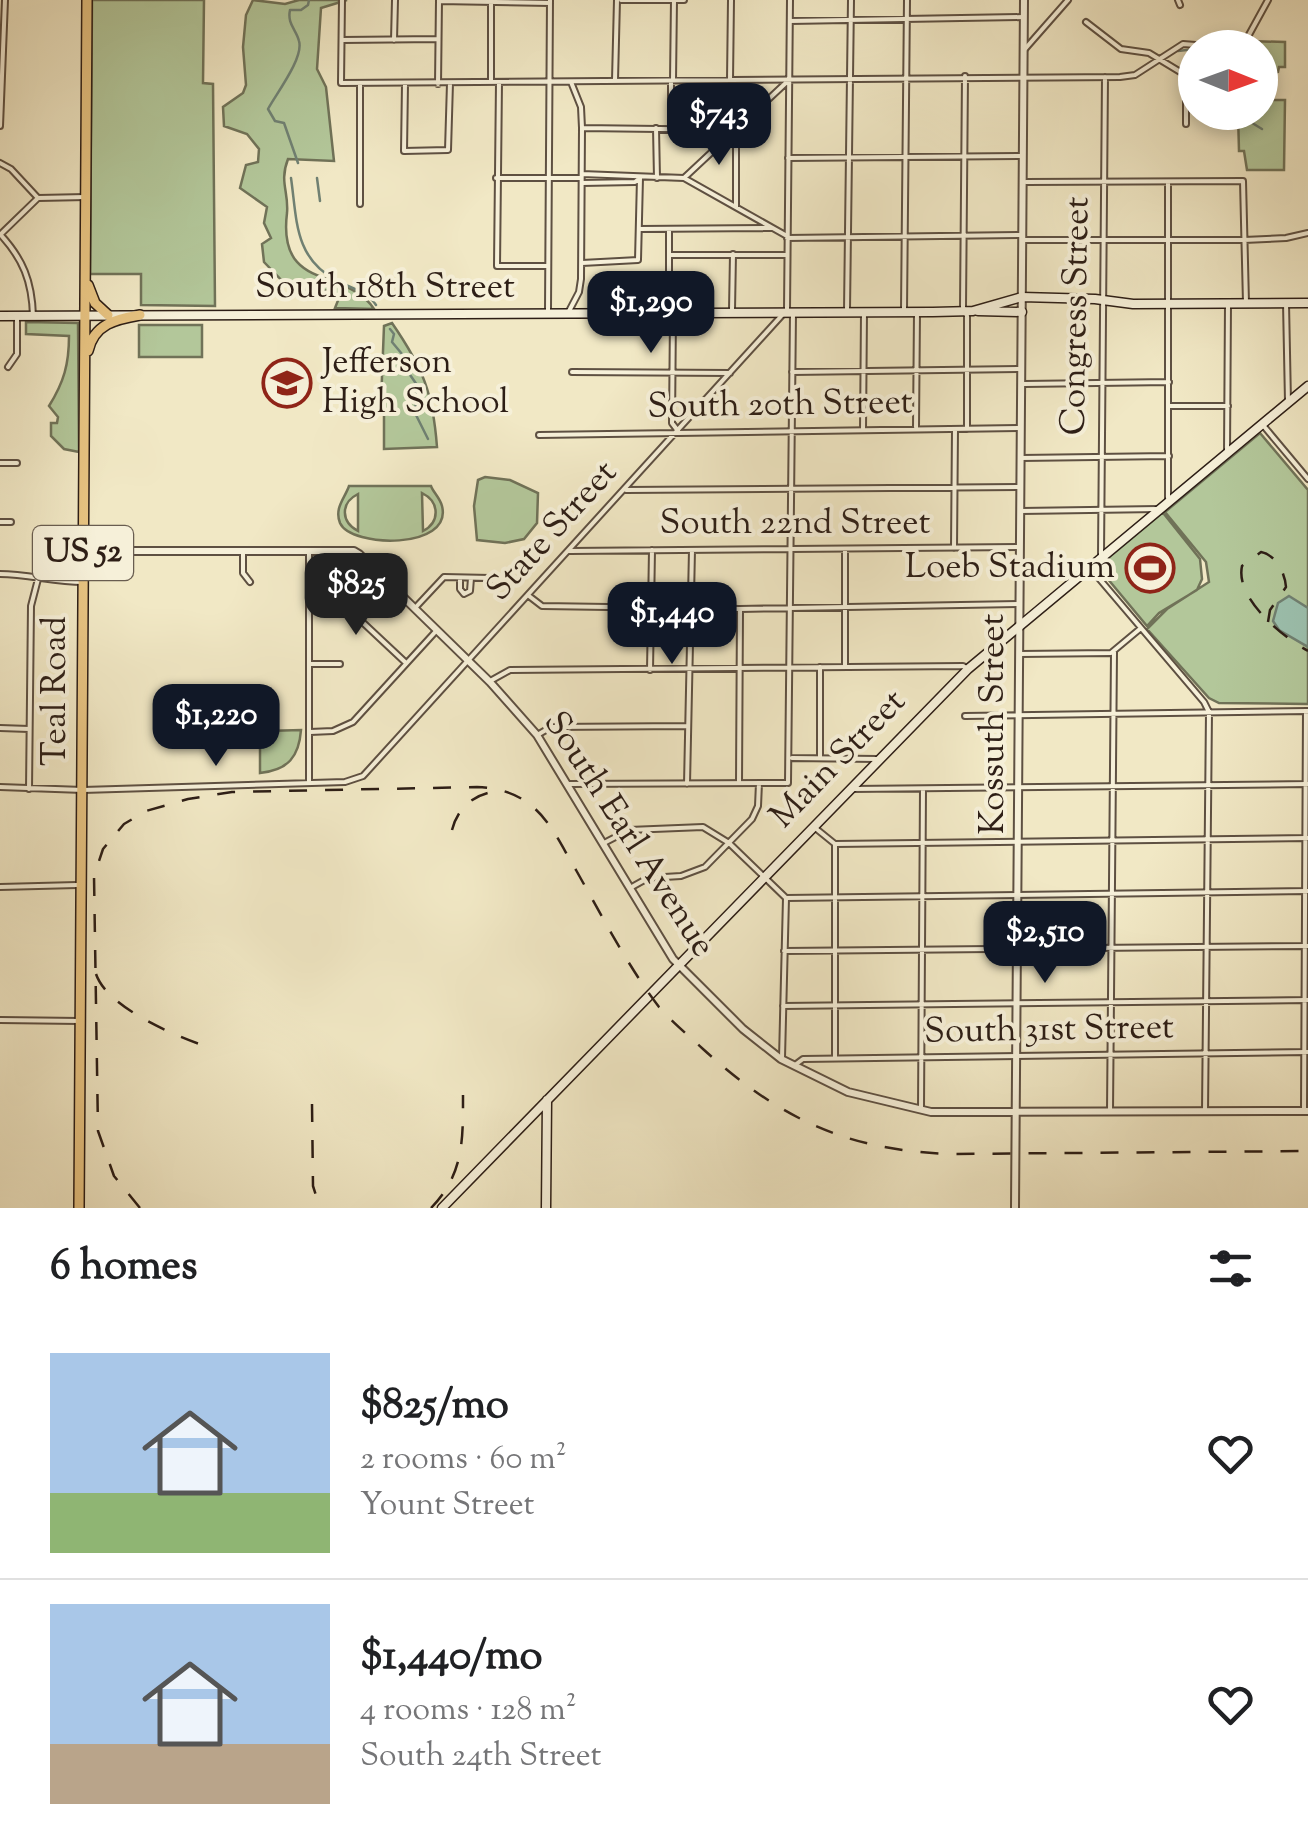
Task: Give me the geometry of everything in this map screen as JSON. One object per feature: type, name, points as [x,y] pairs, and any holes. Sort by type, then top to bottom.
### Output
[{"type":"main road","name":"Teal Road","points":[[78,1206],[87,0]]},
{"type":"main road","points":[[85,259],[92,297],[108,315]]},
{"type":"main road","name":"South 18th Street","points":[[0,316],[917,312],[969,311],[1022,297],[1170,304],[1308,303]]},
{"type":"main road","points":[[969,311],[1022,312]]},
{"type":"main road","points":[[84,378],[95,334],[110,322],[140,315]]},
{"type":"main road","name":"Main Street","points":[[442,1208],[968,669],[1308,386]]},
{"type":"main road","points":[[546,1208],[547,1100]]},
{"type":"street","points":[[0,126],[4,0]]},
{"type":"street","points":[[342,0],[341,84],[1105,77],[1135,74],[1178,47]]},
{"type":"street","points":[[394,40],[395,0]]},
{"type":"street","points":[[615,81],[619,0],[684,0]]},
{"type":"street","points":[[670,128],[674,0]]},
{"type":"street","points":[[730,80],[732,0]]},
{"type":"street","points":[[569,784],[788,784],[792,608],[792,372],[787,237],[790,0]]},
{"type":"street","points":[[846,312],[851,0]]},
{"type":"street","points":[[904,312],[906,0]]},
{"type":"street","name":"Kossuth Street","points":[[1015,1208],[1024,0]]},
{"type":"street","points":[[1024,49],[1068,0]]},
{"type":"street","points":[[1252,30],[1268,0]]},
{"type":"street","points":[[438,84],[439,1],[550,2],[548,315]]},
{"type":"street","points":[[491,1],[491,82]]},
{"type":"street","points":[[790,21],[1024,17]]},
{"type":"street","points":[[1086,22],[1121,50],[1149,53],[1178,71]]},
{"type":"street","points":[[342,40],[438,39]]},
{"type":"street","points":[[965,76],[964,236],[969,311],[966,429]]},
{"type":"street","name":"Congress Street","points":[[1102,555],[1105,77]]},
{"type":"street","points":[[684,178],[789,80]]},
{"type":"street","points":[[498,82],[497,266],[548,266]]},
{"type":"street","points":[[566,314],[579,292],[582,263],[582,128],[571,82]]},
{"type":"street","points":[[360,84],[360,204]]},
{"type":"street","points":[[405,84],[404,151],[448,150],[450,84]]},
{"type":"street","points":[[582,128],[736,130]]},
{"type":"street","points":[[656,128],[656,178]]},
{"type":"street","points":[[736,130],[736,206]]},
{"type":"street","points":[[788,158],[1023,156]]},
{"type":"street","points":[[0,163],[11,169],[38,198]]},
{"type":"street","points":[[496,178],[636,174],[640,178],[638,260],[582,263]]},
{"type":"street","points":[[581,178],[635,182],[640,178],[684,178],[787,237],[1244,240],[1308,233]]},
{"type":"street","points":[[1023,182],[1243,181],[1246,304]]},
{"type":"street","points":[[1168,183],[1168,500]]},
{"type":"street","points":[[33,316],[28,275],[15,250],[0,234],[38,198],[86,198]]},
{"type":"street","points":[[640,229],[772,228]]},
{"type":"street","points":[[670,229],[672,426],[678,432]]},
{"type":"street","points":[[732,254],[732,313]]},
{"type":"street","points":[[670,255],[788,254]]},
{"type":"street","points":[[1286,303],[1288,402]]},
{"type":"street","points":[[1227,452],[1228,304]]},
{"type":"street","points":[[864,312],[864,430]]},
{"type":"street","points":[[916,430],[917,312]]},
{"type":"street","name":"State Street","points":[[309,782],[354,780],[367,773],[788,313]]},
{"type":"street","points":[[8,367],[17,354],[17,316]]},
{"type":"street","points":[[792,372],[1022,370]]},
{"type":"street","points":[[572,372],[730,373]]},
{"type":"street","points":[[1022,384],[1169,382]]},
{"type":"street","points":[[1169,406],[1228,406]]},
{"type":"street","points":[[1262,424],[1308,479]]},
{"type":"street","name":"South 20th Street","points":[[538,434],[1022,428]]},
{"type":"street","points":[[954,548],[955,429]]},
{"type":"street","points":[[1021,458],[1169,456]]},
{"type":"street","points":[[1300,468],[1308,461]]},
{"type":"street","points":[[0,463],[17,463]]},
{"type":"street","points":[[624,490],[1021,488]]},
{"type":"street","points":[[1021,511],[1158,509]]},
{"type":"street","points":[[0,522],[10,522]]},
{"type":"street","name":"South 22nd Street","points":[[569,551],[1020,547]]},
{"type":"street","points":[[845,549],[845,666]]},
{"type":"street","points":[[650,670],[652,550]]},
{"type":"street","points":[[687,784],[692,550]]},
{"type":"street","points":[[0,788],[83,790],[309,782],[310,551],[84,551]]},
{"type":"street","name":"South Earl Avenue","points":[[310,551],[354,551],[490,682],[537,735],[678,966],[743,1030],[794,1066],[848,1092],[920,1111],[1306,1111]]},
{"type":"street","points":[[243,552],[244,573],[250,582]]},
{"type":"street","points":[[1088,566],[1212,712],[1205,1112]]},
{"type":"street","points":[[0,574],[83,582]]},
{"type":"street","points":[[415,608],[444,578],[490,578],[498,583]]},
{"type":"street","points":[[460,578],[464,594],[470,591],[470,578]]},
{"type":"street","points":[[30,790],[31,606],[38,580]]},
{"type":"street","points":[[530,596],[542,606],[650,608],[1020,604]]},
{"type":"street","points":[[310,598],[341,602],[406,663]]},
{"type":"street","points":[[739,783],[740,609]]},
{"type":"street","points":[[1020,654],[1114,652],[1141,628]]},
{"type":"street","points":[[309,732],[333,731],[352,722],[437,630]]},
{"type":"street","points":[[1110,1113],[1114,652]]},
{"type":"street","points":[[309,664],[340,664]]},
{"type":"street","points":[[490,682],[504,670],[845,666],[968,669]]},
{"type":"street","points":[[820,667],[820,758]]},
{"type":"street","points":[[964,716],[1307,711],[1306,1111]]},
{"type":"street","points":[[537,735],[551,728],[688,726]]},
{"type":"street","points":[[0,728],[30,729]]},
{"type":"street","points":[[790,758],[877,759]]},
{"type":"street","points":[[630,888],[648,878],[700,871],[756,812],[758,783]]},
{"type":"street","points":[[848,790],[1307,784]]},
{"type":"street","points":[[920,1111],[923,789]]},
{"type":"street","points":[[812,826],[835,844],[1307,838]]},
{"type":"street","points":[[604,843],[629,830],[703,827],[729,843],[786,898],[1307,892]]},
{"type":"street","points":[[835,844],[835,1058]]},
{"type":"street","points":[[0,887],[82,885]]},
{"type":"street","points":[[782,1059],[786,898]]},
{"type":"street","points":[[784,951],[1306,946]]},
{"type":"street","points":[[783,1006],[1306,1000]]},
{"type":"street","points":[[0,1020],[80,1020]]},
{"type":"street","name":"South 31st Street","points":[[794,1066],[803,1059],[835,1058],[1306,1052]]},
{"type":"shaded area","points":[[92,0],[204,0],[203,83],[213,84],[215,306],[141,305],[141,274],[90,274]]},
{"type":"shaded area","points":[[253,0],[285,4],[299,0],[347,0],[321,8],[317,69],[326,87],[334,161],[288,159],[284,174],[287,238],[293,256],[303,267],[362,296],[374,309],[335,308],[339,298],[334,291],[290,289],[264,262],[262,244],[271,238],[264,223],[267,207],[240,188],[246,165],[258,162],[259,149],[247,134],[224,126],[223,107],[243,93],[246,85],[243,47],[246,15]]},
{"type":"shaded area","points":[[1278,42],[1285,42],[1285,67],[1279,67],[1278,72]]},
{"type":"shaded area","points":[[1278,100],[1285,100],[1284,170],[1247,170],[1244,151],[1239,151],[1238,130],[1278,130]]},
{"type":"shaded area","points":[[26,322],[78,323],[79,452],[64,449],[51,436],[51,423],[57,423],[58,417],[49,406],[65,372],[69,336],[26,334]]},
{"type":"shaded area","points":[[392,323],[425,382],[437,447],[384,449],[384,326]]},
{"type":"shaded area","points":[[139,325],[202,325],[202,357],[139,357]]},
{"type":"shaded area","points":[[1260,433],[1308,490],[1308,704],[1219,703],[1209,698],[1147,629],[1167,609],[1209,582],[1206,562],[1165,512]]},
{"type":"shaded area","points":[[478,480],[510,480],[538,493],[537,523],[524,539],[505,543],[477,540],[474,506]]},
{"type":"shaded area","points":[[349,486],[431,486],[442,506],[441,520],[432,531],[417,537],[362,537],[348,531],[338,518]],"holes":[[[422,493],[432,501],[436,512],[433,523],[423,531]],[[358,494],[358,531],[348,523],[345,512],[348,502]]]},
{"type":"shaded area","name":"Loeb Stadium","points":[[1159,513],[1164,514],[1200,559],[1202,579],[1197,590],[1159,613],[1147,626],[1097,566]]},
{"type":"shaded area","points":[[1289,596],[1308,608],[1308,647],[1279,630],[1273,621],[1278,603]]},
{"type":"shaded area","points":[[301,730],[295,755],[278,769],[260,773],[260,736],[265,731]]},
{"type":"waterway","points":[[298,163],[284,123],[275,121],[268,109],[299,48],[290,10],[301,10],[309,0]]},
{"type":"waterway","points":[[291,178],[300,236],[312,261],[376,305]]},
{"type":"waterway","points":[[317,178],[320,201]]},
{"type":"waterway","points":[[390,329],[394,334],[392,342],[417,385],[415,413],[428,439]]},
{"type":"railway","points":[[1268,622],[1270,610],[1286,587],[1279,565],[1261,552],[1242,566],[1246,591],[1253,604],[1263,616],[1274,627],[1308,651]]},
{"type":"railway","points":[[140,1208],[114,1176],[98,1131],[94,876],[103,849],[124,824],[146,811],[232,792],[477,787],[520,798],[552,828],[626,957],[664,1013],[759,1094],[816,1126],[846,1137],[877,1146],[949,1154],[1308,1151]]},
{"type":"railway","points":[[452,830],[466,805],[492,792]]},
{"type":"railway","points":[[96,974],[113,998],[127,1008],[159,1027],[205,1046]]},
{"type":"railway","points":[[431,1208],[456,1169],[462,1142],[463,1095]]},
{"type":"railway","points":[[312,1104],[313,1186],[320,1208]]},
{"type":"place","name":"Jefferson High School","points":[[287,383]]},
{"type":"place","name":"Loeb Stadium","points":[[1150,568]]}]
